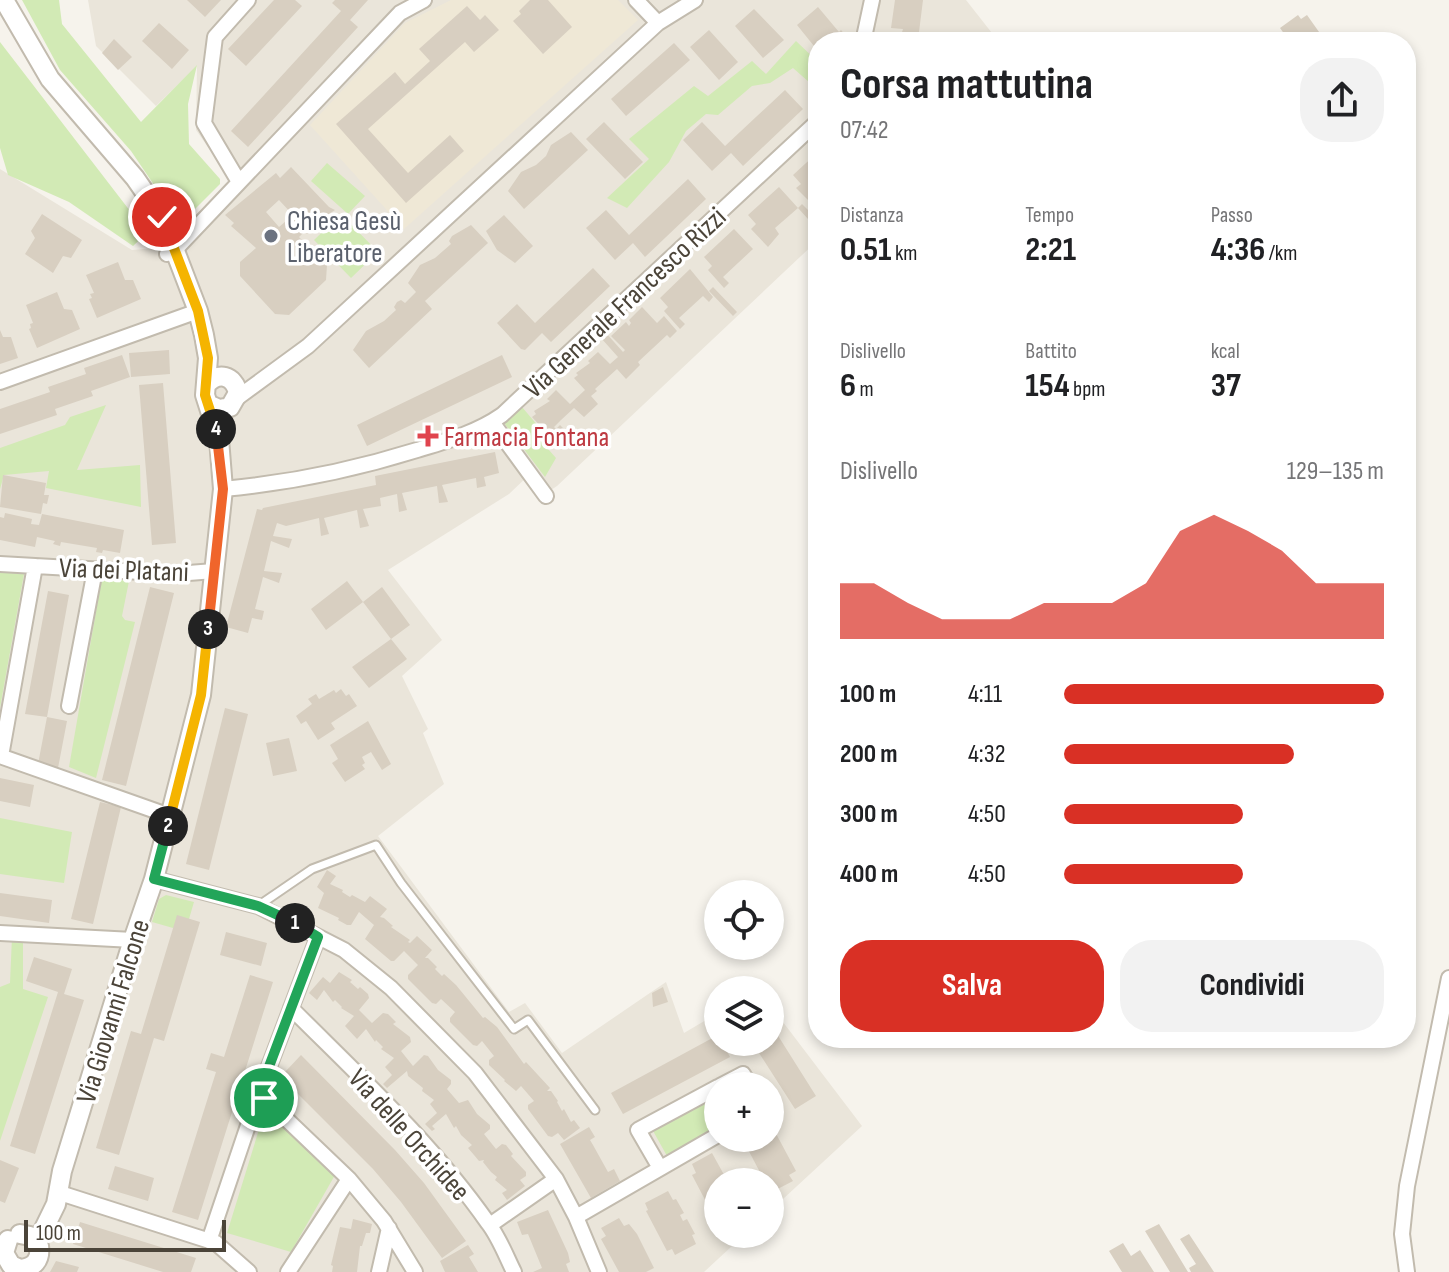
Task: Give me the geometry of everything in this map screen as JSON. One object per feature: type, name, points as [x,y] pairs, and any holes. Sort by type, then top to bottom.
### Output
[{"type":"street","name":"Via Giovanni Falcone","points":[[4,0],[50,79],[135,178],[162,217],[171,252],[204,335],[208,358],[205,395],[219,439],[223,489],[201,695],[154,879],[62,1171],[58,1198],[19,1255]]},
{"type":"street","points":[[239,182],[204,123],[215,37],[248,0]]},
{"type":"street","points":[[636,0],[658,23]]},
{"type":"street","points":[[210,405],[219,409],[232,391],[260,383],[308,346],[658,23],[695,0]]},
{"type":"street","points":[[865,32],[872,0]]},
{"type":"street","points":[[171,252],[400,13],[415,2]]},
{"type":"street","name":"Via Giovanni Falcone","points":[[0,15],[43,87],[128,185],[171,252]]},
{"type":"street","name":"Via Generale Francesco Rizzi","points":[[223,489],[272,485],[358,468],[483,428],[808,130]]},
{"type":"street","points":[[0,382],[194,312]]},
{"type":"street","points":[[208,358],[232,391]]},
{"type":"street","points":[[206,385],[214,378],[232,391]]},
{"type":"street","name":"Via Giovanni Falcone","points":[[219,439],[232,391]]},
{"type":"street","points":[[492,422],[546,496]]},
{"type":"street","name":"Via dei Platani","points":[[0,564],[176,574],[214,571]]},
{"type":"street","name":"Via dei Platani","points":[[35,566],[0,756],[170,816]]},
{"type":"street","points":[[69,706],[95,570]]},
{"type":"street","points":[[154,879],[258,906],[344,950],[391,988],[465,1063],[556,1179],[599,1272]]},
{"type":"street","points":[[0,933],[133,940]]},
{"type":"street","points":[[209,1241],[259,1093],[318,937]]},
{"type":"street","points":[[1407,1272],[1402,1234],[1407,1186],[1449,978]]},
{"type":"street","name":"Via delle Orchidee","points":[[291,1008],[374,1089],[451,1175],[490,1225],[514,1272]]},
{"type":"street","points":[[259,1093],[349,1179],[389,1228],[415,1272]]},
{"type":"street","points":[[660,1168],[638,1130],[704,1095]]},
{"type":"street","points":[[576,1217],[704,1143]]},
{"type":"street","points":[[288,1272],[349,1179]]},
{"type":"street","points":[[490,1225],[556,1179]]},
{"type":"street","points":[[58,1198],[209,1241],[225,1249],[249,1272]]},
{"type":"street","points":[[379,1272],[389,1228]]},
{"type":"lane","points":[[258,906],[312,869],[376,845],[401,883],[514,1029],[528,1020],[595,1110]]},
{"type":"shaded area","points":[[88,0],[966,0],[991,32],[808,32],[808,249],[557,486],[545,494],[530,474],[509,494],[388,570],[442,640],[402,676],[428,729],[423,733],[444,784],[378,836],[509,1012],[525,1003],[562,1053],[666,982],[684,1033],[704,1021],[704,1056],[784,1056],[784,1023],[862,1126],[784,1198],[784,1168],[704,1168],[704,1248],[730,1248],[704,1272],[0,1272],[0,169],[132,250],[168,247],[235,186],[196,130],[197,66],[156,106],[96,46]]},
{"type":"shaded area","points":[[451,0],[618,0],[638,20],[404,229],[310,125],[405,23]]},
{"type":"green space","points":[[22,0],[59,0],[62,24],[141,122],[197,65],[188,104],[189,144],[220,179],[220,184],[187,217],[173,213],[131,151],[60,70]]},
{"type":"green space","points":[[796,41],[808,52],[808,81],[793,68],[770,83],[752,86],[718,115],[706,114],[686,131],[669,162],[627,208],[607,198],[649,159],[629,139],[694,86],[708,96],[752,61],[766,74]]},
{"type":"green space","points":[[0,42],[147,233],[133,246],[69,202],[8,175],[0,148]]},
{"type":"green space","points":[[327,163],[365,196],[348,214],[311,181]]},
{"type":"green space","points":[[341,214],[378,252],[351,278],[314,240]]},
{"type":"green space","points":[[106,405],[77,470],[140,465],[141,507],[46,488],[49,471],[4,475],[0,489],[0,448],[65,425],[70,417]]},
{"type":"green space","points":[[522,407],[539,427],[534,433],[556,458],[545,477],[504,423]]},
{"type":"green space","points":[[0,571],[24,574],[0,708]]},
{"type":"green space","points":[[102,577],[129,581],[122,616],[135,622],[96,778],[69,767]]},
{"type":"green space","points":[[0,818],[72,832],[64,883],[0,874]]},
{"type":"green space","points":[[166,895],[194,902],[189,919],[173,928],[152,922],[159,899]]},
{"type":"green space","points":[[12,937],[23,938],[23,989],[48,997],[0,1141],[0,987],[10,983]]},
{"type":"green space","points":[[704,1101],[704,1134],[667,1156],[652,1129]]},
{"type":"green space","points":[[265,1110],[335,1175],[291,1252],[227,1233]]},
{"type":"building","points":[[187,0],[221,0],[205,17]]},
{"type":"building","points":[[274,0],[295,0],[302,6],[246,66],[228,49]]},
{"type":"building","points":[[335,0],[368,0],[350,20],[358,27],[248,147],[231,131],[341,11],[332,3]]},
{"type":"building","points":[[530,0],[548,0],[572,27],[543,54],[513,21]]},
{"type":"building","points":[[895,0],[923,0],[919,32],[891,28]]},
{"type":"building","points":[[467,6],[480,20],[485,15],[499,30],[474,52],[465,42],[368,129],[408,173],[450,135],[464,151],[406,203],[336,124],[395,72],[405,84],[430,61],[419,49]]},
{"type":"building","points":[[818,7],[839,32],[808,32],[808,39],[797,25]]},
{"type":"building","points":[[754,9],[784,40],[763,58],[735,26]]},
{"type":"building","points":[[1298,15],[1301,19],[1307,15],[1319,32],[1283,32],[1280,28]]},
{"type":"building","points":[[159,23],[189,50],[172,69],[142,41]]},
{"type":"building","points":[[709,30],[738,62],[719,80],[690,47]]},
{"type":"building","points":[[114,39],[132,57],[118,70],[102,53]]},
{"type":"building","points":[[674,43],[690,60],[626,116],[611,99]]},
{"type":"building","points":[[785,90],[803,109],[743,166],[731,153],[712,171],[683,140],[702,122],[725,146]]},
{"type":"building","points":[[604,122],[643,162],[625,179],[586,139]]},
{"type":"building","points":[[571,132],[588,150],[524,209],[508,191],[521,172],[536,165],[546,156],[551,145]]},
{"type":"building","points":[[808,161],[808,200],[796,188],[801,184],[793,175]]},
{"type":"building","name":"Chiesa Gesù Liberatore","points":[[291,167],[335,210],[313,224],[308,234],[304,232],[299,237],[327,265],[326,280],[289,315],[275,314],[240,276],[240,262],[256,248],[231,226],[234,223],[225,215],[276,173],[280,178]],"holes":[[[279,200],[293,215],[279,227],[266,212]]]},
{"type":"building","points":[[688,179],[706,199],[645,257],[633,243],[615,260],[586,228],[606,210],[629,235]]},
{"type":"building","points":[[779,187],[798,208],[775,228],[779,234],[768,247],[751,229],[756,224],[748,215]]},
{"type":"building","points":[[802,204],[808,210],[808,219],[798,208]]},
{"type":"building","points":[[42,214],[82,240],[71,258],[63,256],[53,273],[25,254],[35,238],[31,231]]},
{"type":"building","points":[[504,215],[533,246],[515,263],[497,250],[486,231]]},
{"type":"building","points":[[471,225],[488,243],[425,301],[432,309],[369,368],[353,350],[366,331],[396,310],[397,302],[401,300],[405,303],[416,292],[408,283],[420,265],[435,258],[451,244],[452,236]]},
{"type":"building","points":[[734,229],[753,249],[723,277],[729,283],[724,288],[708,270],[712,266],[704,257]]},
{"type":"building","points":[[118,262],[125,280],[133,280],[141,299],[97,318],[89,299],[92,298],[90,294],[94,293],[86,275]]},
{"type":"building","points":[[593,268],[610,286],[551,342],[542,333],[525,350],[521,349],[497,323],[517,304],[535,323]]},
{"type":"building","points":[[690,269],[713,297],[709,302],[703,296],[679,318],[685,324],[680,329],[664,311],[668,307],[660,298]]},
{"type":"building","points":[[713,287],[737,312],[733,316],[709,291]]},
{"type":"building","points":[[57,292],[64,309],[72,310],[80,329],[37,348],[29,329],[33,323],[26,305]]},
{"type":"building","points":[[642,307],[657,323],[664,316],[677,331],[670,338],[667,335],[638,362],[640,365],[626,379],[617,369],[595,389],[597,391],[591,396],[598,404],[584,417],[574,408],[554,427],[556,429],[560,425],[565,430],[558,437],[553,432],[550,434],[557,442],[550,448],[537,434],[543,429],[532,417],[536,414],[534,411],[550,401],[547,399],[556,390],[570,404],[585,390],[574,378],[578,375],[576,373],[590,363],[588,361],[598,352],[610,364],[618,357],[601,338],[606,333],[623,352],[625,350],[611,336],[626,322],[629,326],[629,320]]},
{"type":"building","points":[[0,330],[3,337],[11,337],[18,358],[0,364]]},
{"type":"building","points":[[169,350],[170,374],[131,377],[129,353]]},
{"type":"building","points":[[122,355],[130,377],[91,391],[93,396],[55,409],[57,415],[0,434],[0,409],[50,392],[48,387],[86,374],[84,368]]},
{"type":"building","points":[[502,355],[512,377],[367,446],[357,425]]},
{"type":"building","points":[[163,383],[176,543],[152,545],[139,385]]},
{"type":"building","points":[[495,452],[499,473],[484,477],[486,486],[477,488],[476,478],[442,485],[448,502],[439,503],[437,486],[402,493],[407,510],[399,512],[397,494],[380,498],[381,506],[363,509],[369,526],[360,528],[357,510],[324,518],[329,534],[321,536],[319,518],[286,526],[277,523],[273,536],[292,539],[289,548],[271,541],[264,571],[282,573],[279,583],[263,577],[255,609],[264,611],[262,620],[252,618],[248,633],[226,627],[257,509],[376,485],[375,476]]},
{"type":"building","points":[[3,475],[46,483],[44,495],[49,495],[47,504],[43,503],[41,514],[0,507]]},
{"type":"building","points":[[5,513],[32,519],[31,524],[39,525],[42,514],[124,530],[120,553],[96,552],[97,548],[61,542],[60,546],[53,544],[55,541],[37,537],[35,547],[0,540],[0,517],[4,518]]},
{"type":"building","points":[[347,581],[363,602],[326,630],[311,609]]},
{"type":"building","points":[[150,587],[174,593],[126,786],[102,780]]},
{"type":"building","points":[[382,587],[410,625],[391,639],[363,602]]},
{"type":"building","points":[[48,591],[69,595],[47,717],[25,714]]},
{"type":"building","points":[[391,639],[407,659],[369,688],[352,667]]},
{"type":"building","points":[[341,689],[357,706],[331,723],[335,729],[318,740],[306,721],[301,724],[296,716],[312,704],[308,699],[316,694],[319,699]]},
{"type":"building","points":[[225,708],[248,714],[209,870],[186,864]]},
{"type":"building","points":[[47,717],[67,721],[58,768],[38,764]]},
{"type":"building","points":[[368,721],[391,764],[382,770],[371,752],[362,757],[365,769],[345,782],[332,763],[338,759],[330,745]]},
{"type":"building","points":[[289,738],[297,771],[273,776],[266,743]]},
{"type":"building","points":[[0,778],[34,785],[30,807],[0,801]]},
{"type":"building","points":[[100,802],[121,807],[93,924],[71,919]]},
{"type":"building","points":[[327,870],[336,876],[330,884],[350,897],[352,895],[365,902],[370,896],[387,909],[380,917],[410,940],[408,942],[417,936],[432,950],[425,958],[437,967],[435,969],[442,976],[444,974],[456,985],[483,1018],[497,1027],[524,1064],[526,1062],[550,1088],[547,1091],[551,1091],[571,1122],[574,1120],[580,1128],[564,1140],[558,1133],[548,1136],[528,1109],[534,1101],[521,1086],[516,1091],[489,1065],[489,1060],[494,1056],[482,1041],[477,1046],[473,1045],[450,1022],[455,1012],[441,999],[436,1004],[432,1003],[408,979],[418,965],[404,951],[391,961],[365,939],[374,925],[359,912],[351,925],[347,925],[318,908],[324,893],[317,887]]},
{"type":"building","points":[[0,893],[52,900],[49,923],[0,916]]},
{"type":"building","points":[[177,915],[200,922],[164,1041],[154,1038],[119,1155],[96,1148],[131,1031],[141,1034]]},
{"type":"building","points":[[226,932],[267,943],[261,966],[220,955]]},
{"type":"building","points":[[34,957],[72,969],[64,994],[84,1000],[35,1154],[10,1146],[58,992],[26,981]]},
{"type":"building","points":[[339,972],[368,994],[369,998],[359,1010],[372,1023],[383,1013],[388,1014],[396,1022],[393,1024],[410,1037],[411,1042],[401,1051],[413,1066],[424,1055],[428,1056],[438,1070],[451,1080],[447,1089],[459,1103],[468,1100],[477,1114],[490,1125],[484,1134],[496,1149],[502,1144],[506,1145],[513,1154],[511,1156],[526,1172],[520,1180],[525,1186],[507,1200],[502,1193],[507,1190],[495,1180],[497,1177],[484,1160],[479,1161],[468,1148],[472,1145],[456,1126],[454,1128],[446,1114],[432,1126],[435,1129],[432,1131],[425,1124],[437,1113],[430,1104],[434,1100],[408,1076],[407,1071],[387,1088],[383,1084],[392,1075],[385,1067],[394,1058],[381,1049],[383,1047],[366,1029],[357,1039],[345,1026],[354,1016],[335,1000],[333,1002],[324,990],[317,1000],[309,993],[323,977],[330,983]]},
{"type":"building","points":[[250,975],[273,982],[198,1220],[172,1212],[216,1072],[206,1069],[211,1053],[224,1057]]},
{"type":"building","points":[[663,987],[668,1002],[653,1007],[652,993]]},
{"type":"building","points":[[704,1043],[704,1056],[730,1057],[623,1114],[611,1093]]},
{"type":"building","points":[[784,1045],[816,1096],[795,1109],[784,1092],[784,1072],[771,1072],[761,1056],[784,1056]]},
{"type":"building","points":[[301,1055],[395,1150],[424,1183],[466,1241],[442,1258],[373,1169],[288,1084],[292,1079],[285,1072]]},
{"type":"building","points":[[589,1127],[595,1137],[590,1140],[608,1172],[614,1169],[620,1181],[591,1198],[560,1144]]},
{"type":"building","points":[[784,1149],[796,1171],[789,1175],[793,1181],[784,1186],[784,1168],[758,1168],[749,1152],[784,1152]]},
{"type":"building","points":[[712,1153],[720,1168],[704,1168],[704,1198],[692,1175],[696,1173],[692,1164]]},
{"type":"building","points":[[0,1160],[19,1168],[5,1203],[0,1201]]},
{"type":"building","points":[[115,1166],[154,1178],[148,1201],[108,1189]]},
{"type":"building","points":[[668,1191],[684,1213],[680,1215],[683,1221],[687,1219],[695,1234],[692,1235],[696,1244],[675,1255],[672,1249],[667,1251],[646,1211],[645,1203]]},
{"type":"building","points":[[548,1210],[568,1253],[570,1262],[566,1264],[569,1272],[533,1272],[542,1268],[528,1234],[522,1235],[517,1222]]},
{"type":"building","points":[[619,1218],[624,1226],[629,1224],[637,1234],[654,1268],[646,1272],[619,1272],[601,1239],[606,1236],[601,1228]]},
{"type":"building","points":[[353,1219],[372,1224],[370,1233],[366,1233],[360,1246],[357,1272],[332,1272],[340,1227],[351,1229]]},
{"type":"building","points":[[80,1222],[196,1258],[191,1272],[163,1272],[73,1244]]},
{"type":"building","points":[[1159,1224],[1188,1272],[1170,1272],[1145,1231]]},
{"type":"building","points":[[1189,1234],[1214,1272],[1191,1272],[1189,1268],[1196,1264],[1180,1239]]},
{"type":"building","points":[[1123,1243],[1131,1256],[1140,1250],[1154,1272],[1122,1272],[1109,1251]]},
{"type":"building","points":[[468,1245],[474,1254],[469,1257],[478,1272],[445,1272],[440,1261]]},
{"type":"building","points":[[56,1261],[79,1267],[77,1272],[50,1272]]},
{"type":"place","name":"Chiesa Gesù Liberatore","points":[[271,236]]},
{"type":"place","name":"Farmacia Fontana","points":[[428,436]]},
{"type":"route","points":[[162,217],[204,335],[208,358],[205,395],[219,439],[223,489],[201,695],[154,879],[258,906],[318,937],[259,1093],[264,1098]]}]
